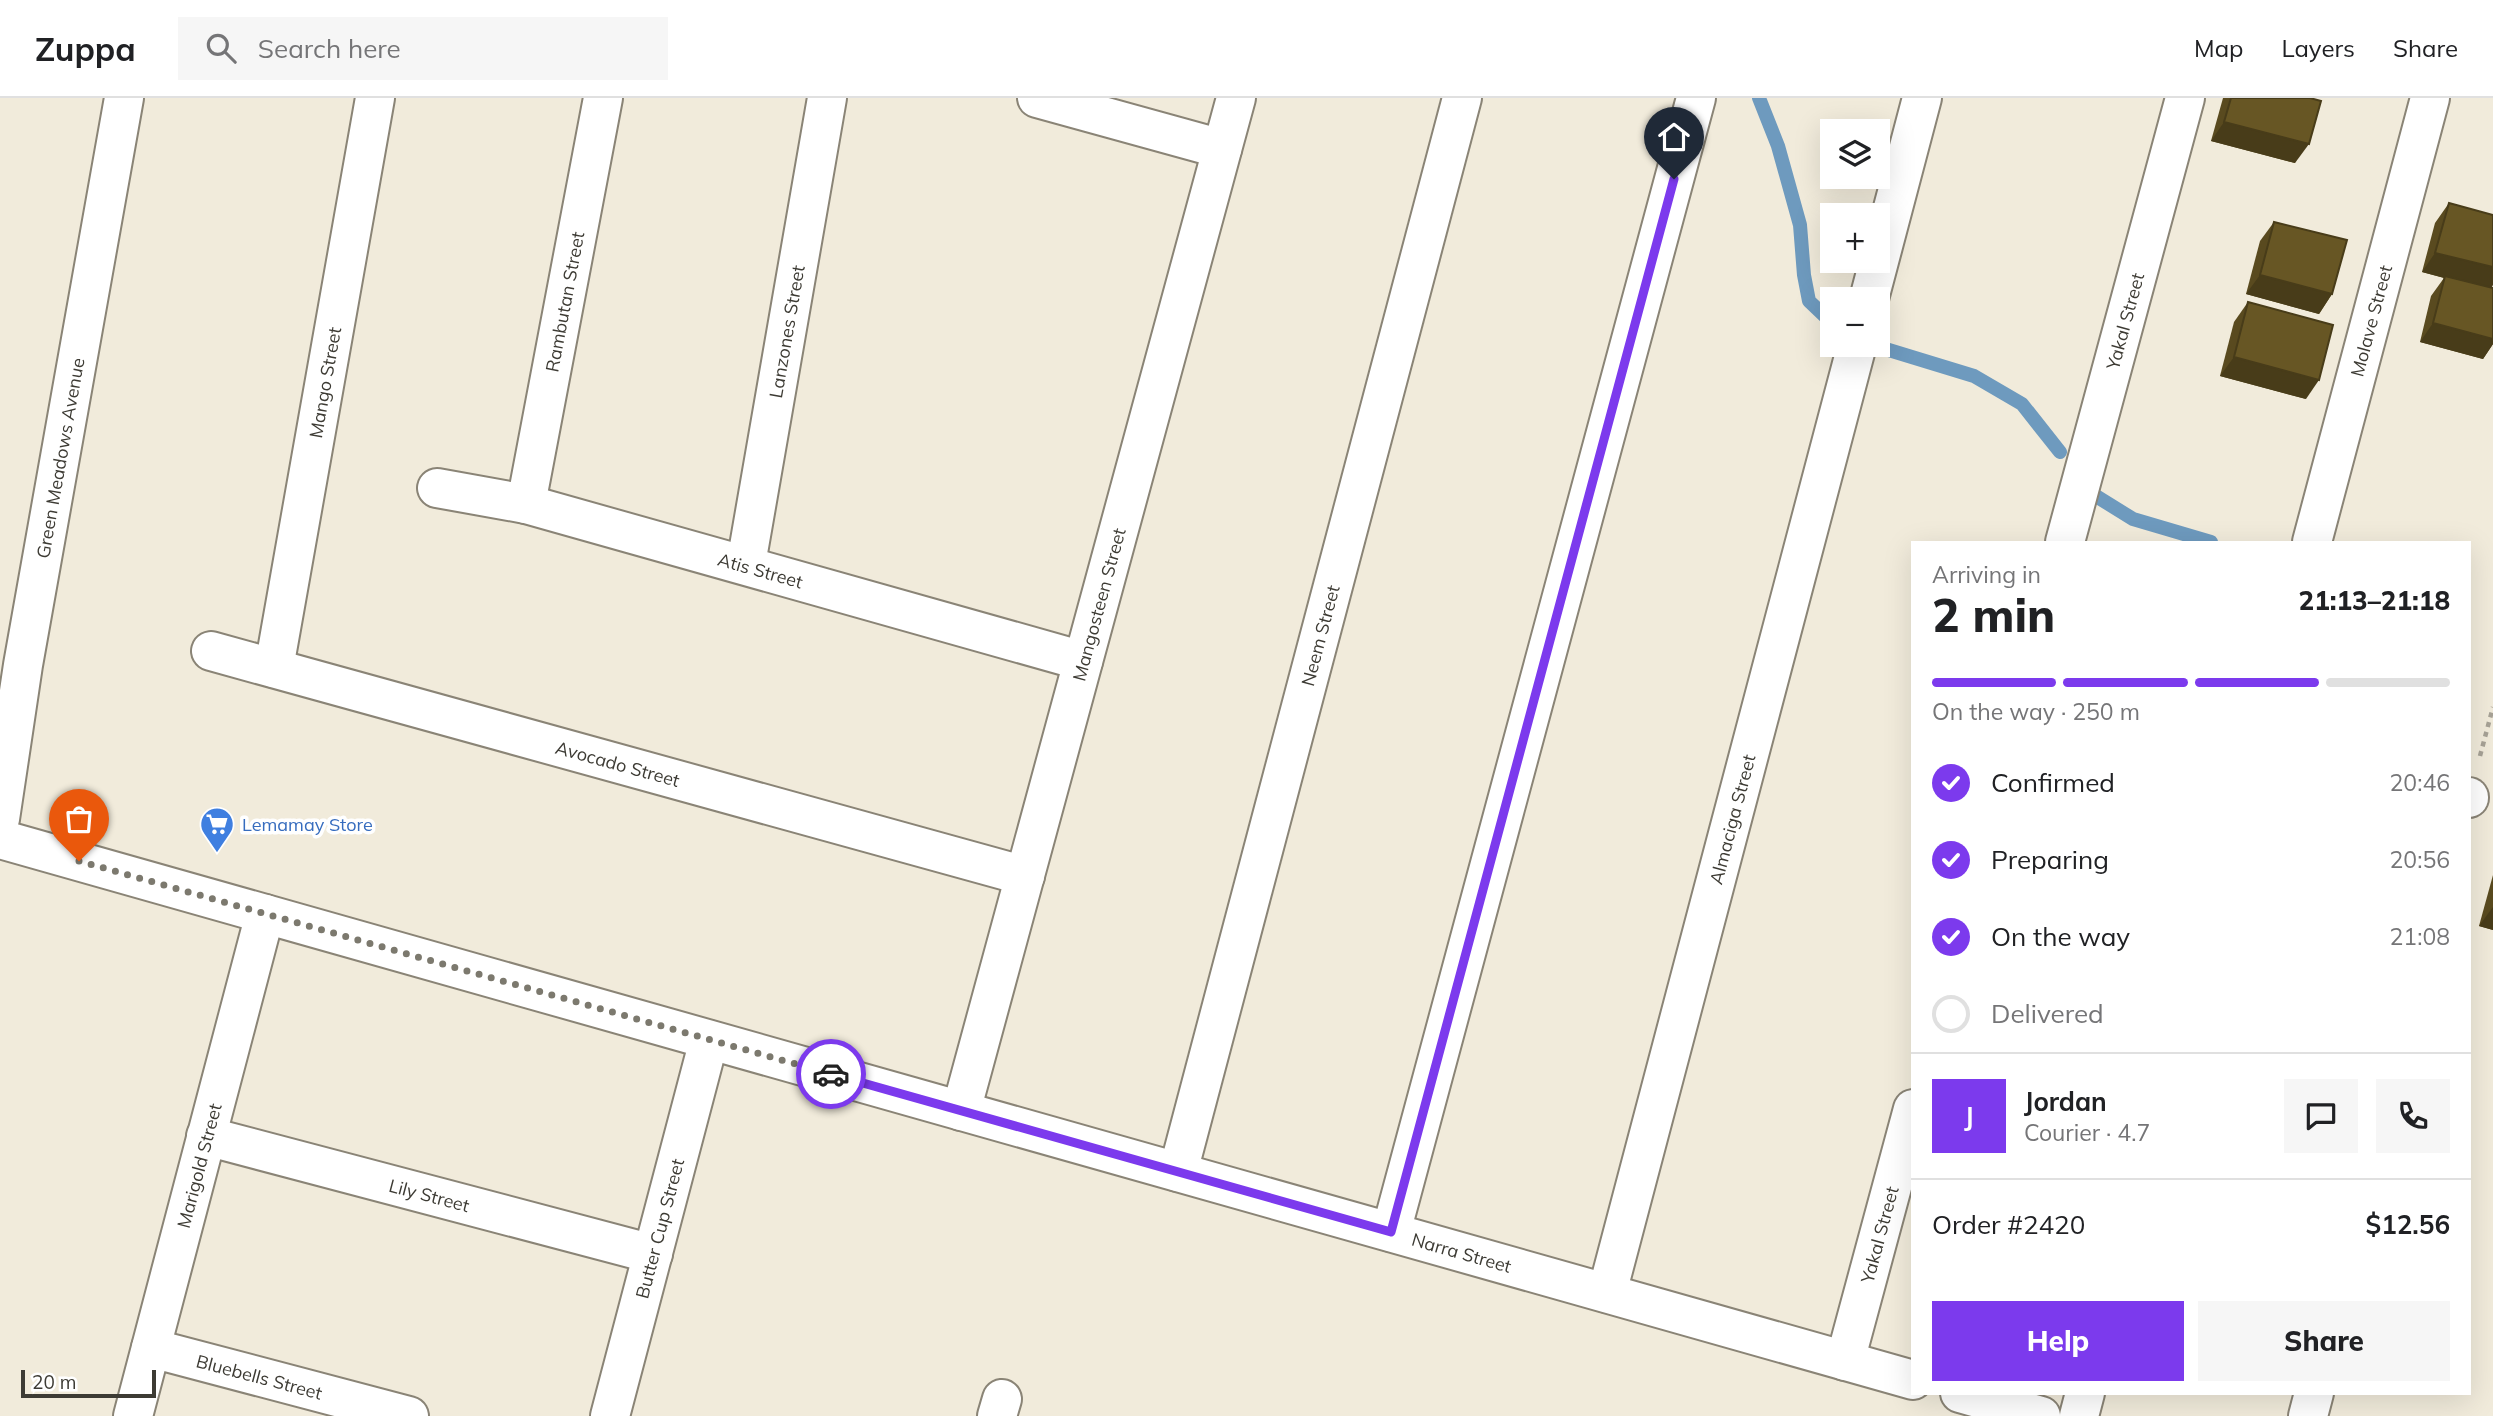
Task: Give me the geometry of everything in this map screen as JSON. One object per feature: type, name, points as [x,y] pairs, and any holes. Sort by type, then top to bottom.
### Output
[{"type":"street","name":"Green Meadows Avenue","points":[[0,819],[11,662],[124,98]]},
{"type":"street","name":"Mango Street","points":[[274,668],[375,98]]},
{"type":"street","name":"Rambutan Street","points":[[526,504],[603,98]]},
{"type":"street","name":"Lanzones Street","points":[[746,564],[827,98]]},
{"type":"street","points":[[1037,98],[1222,149]]},
{"type":"street","name":"Mangosteen Street","points":[[961,1111],[1236,98]]},
{"type":"street","name":"Neem Street","points":[[1178,1172],[1462,98]]},
{"type":"street","points":[[1391,1232],[1696,98]]},
{"type":"street","points":[[1872,287],[1922,98]]},
{"type":"street","name":"Yakal Street","points":[[2065,541],[2185,98]]},
{"type":"street","name":"Molave Street","points":[[2312,541],[2430,98]]},
{"type":"street","name":"Almaciga Street","points":[[1607,1293],[1854,357]]},
{"type":"street","name":"Atis Street","points":[[437,488],[526,504],[1083,661]]},
{"type":"street","name":"Avocado Street","points":[[211,651],[1025,876]]},
{"type":"street","name":"Narra Street","points":[[0,839],[1911,1379]]},
{"type":"street","name":"Marigold Street","points":[[133,1416],[265,914]]},
{"type":"street","name":"Butter Cup Street","points":[[610,1416],[709,1040]]},
{"type":"street","name":"Yakal Street","points":[[1845,1361],[1911,1116]]},
{"type":"street","name":"Lily Street","points":[[206,1136],[653,1254]]},
{"type":"street","name":"Bluebells Street","points":[[151,1348],[409,1416]]},
{"type":"street","points":[[1966,1395],[2041,1416]]},
{"type":"street","points":[[2079,1416],[2084,1395]]},
{"type":"street","points":[[2308,1416],[2313,1395]]},
{"type":"path","points":[[2471,790],[2493,707]]},
{"type":"building","points":[[2231,98],[2310,98],[2321,101],[2309,144],[2224,122]]},
{"type":"building","points":[[2449,203],[2493,215],[2493,267],[2435,253]]},
{"type":"building","points":[[2274,222],[2347,240],[2332,294],[2260,275]]},
{"type":"building","points":[[2445,276],[2493,288],[2493,339],[2433,323]]},
{"type":"building","points":[[2248,302],[2333,325],[2319,380],[2234,357]]},
{"type":"waterway","points":[[1759,98],[1778,146],[1800,225],[1809,301],[1820,312]]},
{"type":"waterway","points":[[1890,350],[1974,376],[2022,404],[2060,452]]},
{"type":"waterway","points":[[2091,493],[2133,519],[2208,541]]},
{"type":"way so far","points":[[79,861],[831,1074]]},
{"type":"place","name":"Lemamay Store","points":[[217,854]]},
{"type":"route","points":[[831,1074],[1391,1232],[1674,179]]}]
